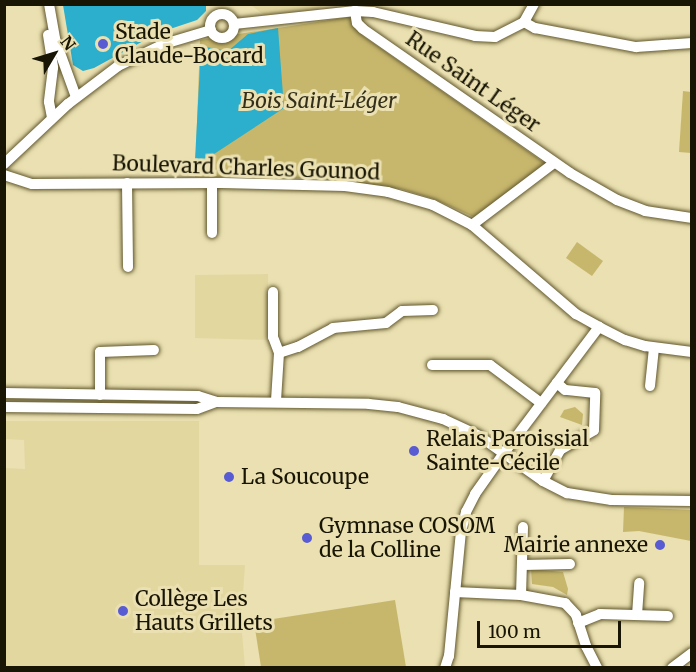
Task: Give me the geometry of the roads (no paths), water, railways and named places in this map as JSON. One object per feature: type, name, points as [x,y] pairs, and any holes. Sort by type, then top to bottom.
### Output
[{"type":"street","points":[[49,4],[55,39],[75,97]]},
{"type":"street","points":[[234,24],[355,11],[373,12],[475,36],[495,37],[524,22],[534,4]]},
{"type":"street","points":[[219,9],[230,17],[234,24],[232,32],[226,37],[216,36],[211,30],[212,20],[219,9]]},
{"type":"street","name":"Rue Saint Léger","points":[[355,11],[357,22],[363,29],[554,163],[617,200],[661,214],[692,218]]},
{"type":"street","points":[[524,22],[535,28],[636,46],[692,43]]},
{"type":"street","points":[[47,28],[53,68],[49,102],[52,117]]},
{"type":"street","points":[[4,164],[75,97],[118,66],[164,44],[211,30]]},
{"type":"street","points":[[472,225],[554,163]]},
{"type":"street","name":"Boulevard Charles Gounod","points":[[4,176],[32,184],[345,186],[388,192],[433,205],[472,225],[576,314],[599,327],[625,340],[654,348],[692,352]]},
{"type":"street","points":[[127,183],[128,267]]},
{"type":"street","points":[[212,184],[212,232]]},
{"type":"street","points":[[273,292],[273,337],[279,353],[276,401]]},
{"type":"street","points":[[279,353],[298,347],[333,328],[386,323],[402,311],[433,310]]},
{"type":"street","points":[[445,668],[449,656],[461,532],[466,512],[475,494],[504,453],[599,327]]},
{"type":"street","points":[[650,386],[654,348]]},
{"type":"street","points":[[100,395],[100,352],[154,350]]},
{"type":"street","points":[[432,365],[490,365],[541,403]]},
{"type":"street","points":[[543,481],[560,450],[594,430],[595,393],[565,390],[557,383]]},
{"type":"street","points":[[5,393],[198,396],[216,402]]},
{"type":"street","points":[[4,407],[197,409],[216,402],[276,401],[369,404],[420,412],[479,436],[557,490],[582,497],[692,501]]},
{"type":"street","points":[[521,595],[523,527]]},
{"type":"street","points":[[523,565],[570,564]]},
{"type":"street","points":[[637,615],[639,583]]},
{"type":"street","points":[[455,591],[521,595],[565,603],[576,615],[586,646],[597,668]]},
{"type":"street","points":[[578,623],[600,614],[668,616]]},
{"type":"street","points":[[672,668],[692,653]]},
{"type":"water","name":"Stade Claude-Bocard","points":[[206,4],[206,11],[197,20],[158,33],[94,68],[83,71],[73,65],[63,5]]},
{"type":"water","points":[[278,28],[284,108],[208,158],[195,160],[201,46],[228,51],[248,34]]},
{"type":"place","name":"Stade Claude-Bocard","points":[[103,44]]},
{"type":"place","name":"Relais Paroissial Sainte-Cécile","points":[[414,451]]},
{"type":"place","name":"La Soucoupe","points":[[229,477]]},
{"type":"place","name":"Gymnase COSOM de la Colline","points":[[307,538]]},
{"type":"place","name":"Mairie annexe","points":[[660,545]]},
{"type":"place","name":"Collège Les Hauts Grillets","points":[[123,611]]},
{"type":"park label","name":"Bois Saint-Léger","points":[[319,101]]}]
